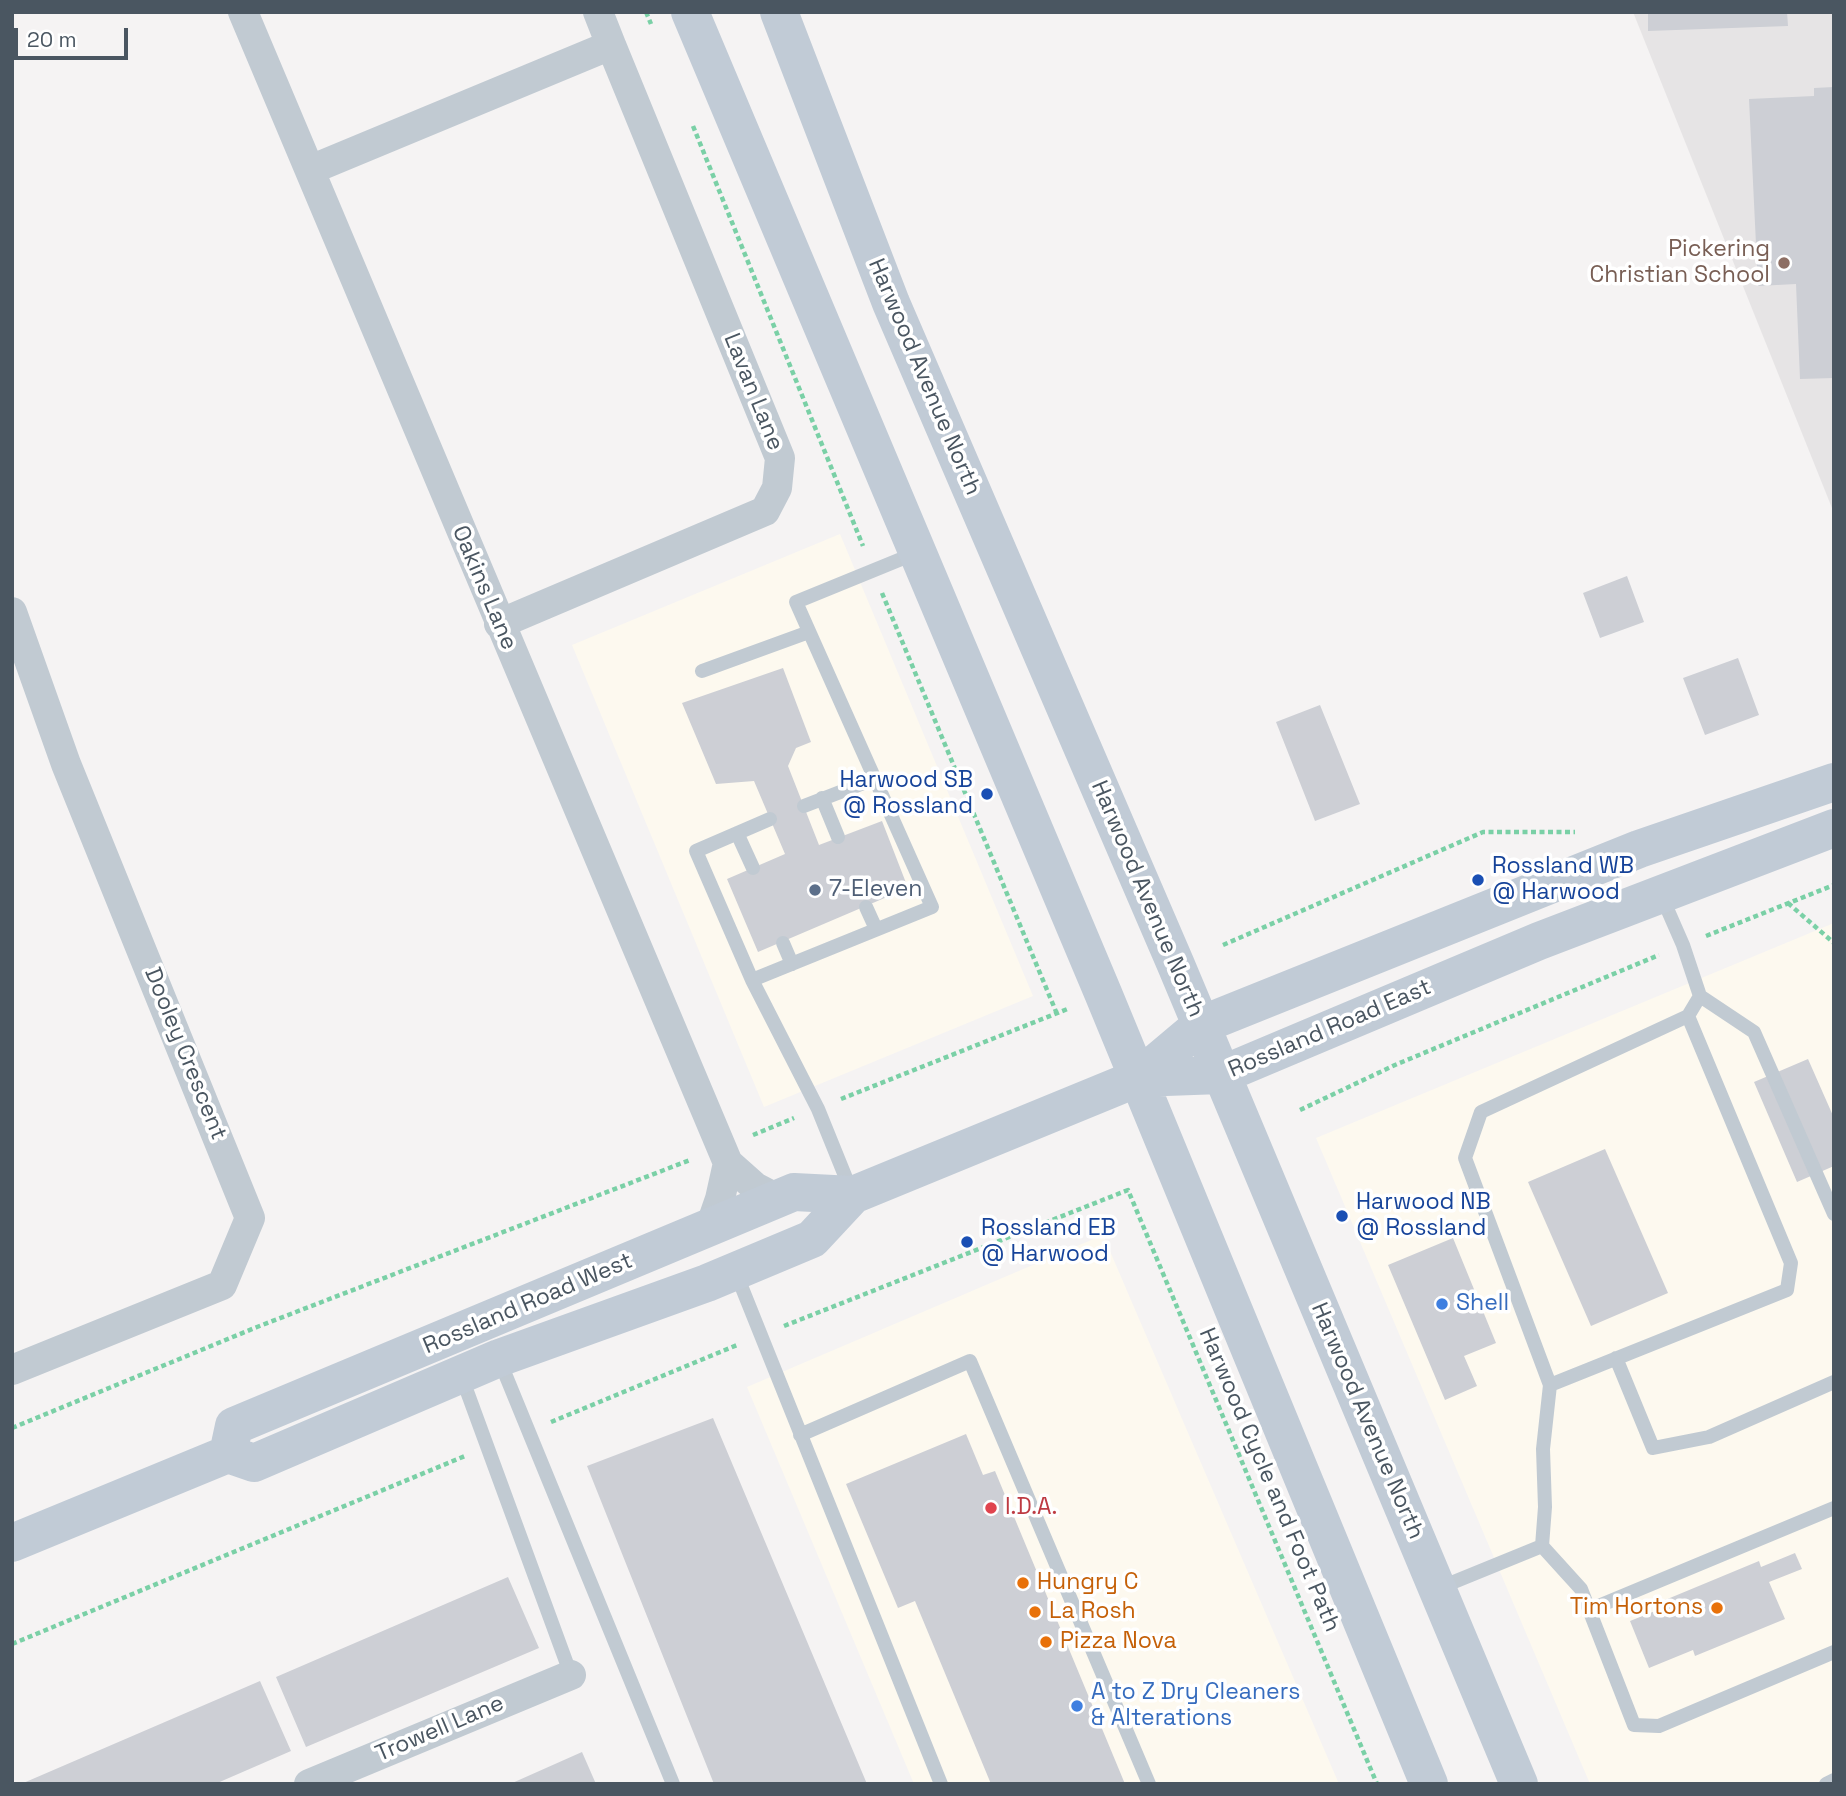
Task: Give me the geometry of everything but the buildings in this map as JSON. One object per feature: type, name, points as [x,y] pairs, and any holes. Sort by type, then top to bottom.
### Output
[{"type":"main road","points":[[690,12],[1103,993],[1429,1784]]},
{"type":"main road","name":"Harwood Avenue North","points":[[779,12],[891,303],[1200,1025],[1519,1784]]},
{"type":"main road","points":[[1138,1077],[1200,1025],[1639,849],[1834,782]]},
{"type":"main road","name":"Rossland Road East","points":[[1138,1077],[1221,1075],[1539,941],[1834,828]]},
{"type":"main road","name":"Rossland Road West","points":[[853,1195],[794,1192],[234,1426],[228,1454],[254,1463],[499,1358],[736,1271],[812,1239],[853,1195],[1138,1077]]},
{"type":"main road","points":[[12,1543],[228,1454]]},
{"type":"street","name":"Oakins Lane","points":[[243,12],[724,1155],[754,1187],[778,1199]]},
{"type":"street","name":"Lavan Lane","points":[[499,624],[765,511],[777,488],[780,458],[598,12]]},
{"type":"street","points":[[310,170],[611,45]]},
{"type":"street","name":"Dooley Crescent","points":[[12,612],[66,764],[250,1218],[222,1285],[12,1370]]},
{"type":"street","points":[[710,1228],[720,1199],[724,1155]]},
{"type":"street","name":"Trowell Lane","points":[[309,1784],[571,1675]]},
{"type":"lane","points":[[752,979],[932,907],[796,602],[917,552]]},
{"type":"lane","points":[[702,671],[809,632]]},
{"type":"lane","points":[[803,806],[874,779]]},
{"type":"lane","points":[[822,799],[838,837]]},
{"type":"lane","points":[[770,819],[696,851],[752,979],[818,1109],[853,1195]]},
{"type":"lane","points":[[737,833],[753,868]]},
{"type":"lane","points":[[1661,895],[1683,944],[1700,996],[1754,1032],[1834,1214]]},
{"type":"lane","points":[[866,907],[876,929]]},
{"type":"lane","points":[[783,943],[792,964]]},
{"type":"lane","points":[[1700,996],[1688,1016],[1481,1112],[1465,1158],[1550,1385],[1543,1449],[1545,1507],[1542,1546],[1581,1589],[1634,1725],[1659,1726],[1834,1653]]},
{"type":"lane","points":[[1550,1385],[1787,1290],[1791,1263],[1688,1016]]},
{"type":"lane","points":[[736,1271],[941,1784]]},
{"type":"lane","points":[[499,1358],[673,1784]]},
{"type":"lane","points":[[1616,1358],[1653,1448],[1709,1437],[1834,1382]]},
{"type":"lane","points":[[800,1435],[970,1361],[1149,1784]]},
{"type":"lane","points":[[461,1374],[571,1675]]},
{"type":"lane","points":[[1589,1609],[1834,1508]]},
{"type":"lane","points":[[1438,1588],[1542,1546]]},
{"type":"lane","points":[[1826,1784],[1834,1780]]},
{"type":"path","points":[[646,12],[656,37]]},
{"type":"path","points":[[692,125],[1057,1014]]},
{"type":"path","points":[[1223,945],[1483,832],[1587,832]]},
{"type":"path","points":[[1300,1110],[1395,1065],[1683,944],[1834,885]]},
{"type":"path","points":[[1788,903],[1834,943]]},
{"type":"path","points":[[12,1428],[257,1327],[724,1155],[818,1109],[1057,1014],[1103,993]]},
{"type":"path","name":"Harwood Cycle and Foot Path","points":[[761,1336],[1128,1190],[1377,1784]]},
{"type":"path","points":[[530,1430],[761,1336]]},
{"type":"path","points":[[12,1644],[489,1446]]},
{"type":"shaded area","name":"Pickering Christian School","points":[[1633,12],[1834,12],[1834,513]]},
{"type":"shaded area","points":[[840,534],[1033,996],[764,1107],[572,645]]},
{"type":"shaded area","points":[[1834,923],[1834,1784],[1590,1784],[1316,1138]]},
{"type":"shaded area","points":[[1103,1235],[1339,1784],[914,1784],[747,1387]]},
{"type":"place","name":"Pickering Christian School","points":[[1784,263]]},
{"type":"place","name":"Harwood SB @ Rossland","points":[[987,794]]},
{"type":"place","name":"Rossland WB @ Harwood","points":[[1478,880]]},
{"type":"place","name":"7-Eleven","points":[[815,890]]},
{"type":"place","name":"Harwood NB @ Rossland","points":[[1342,1216]]},
{"type":"place","name":"Rossland EB @ Harwood","points":[[967,1242]]},
{"type":"place","name":"Shell","points":[[1442,1304]]},
{"type":"place","name":"I.D.A.","points":[[991,1508]]},
{"type":"place","name":"Hungry C","points":[[1023,1583]]},
{"type":"place","name":"Tim Hortons","points":[[1717,1608]]},
{"type":"place","name":"La Rosh","points":[[1035,1612]]},
{"type":"place","name":"Pizza Nova","points":[[1046,1642]]},
{"type":"place","name":"A to Z Dry Cleaners & Alterations","points":[[1077,1706]]}]
